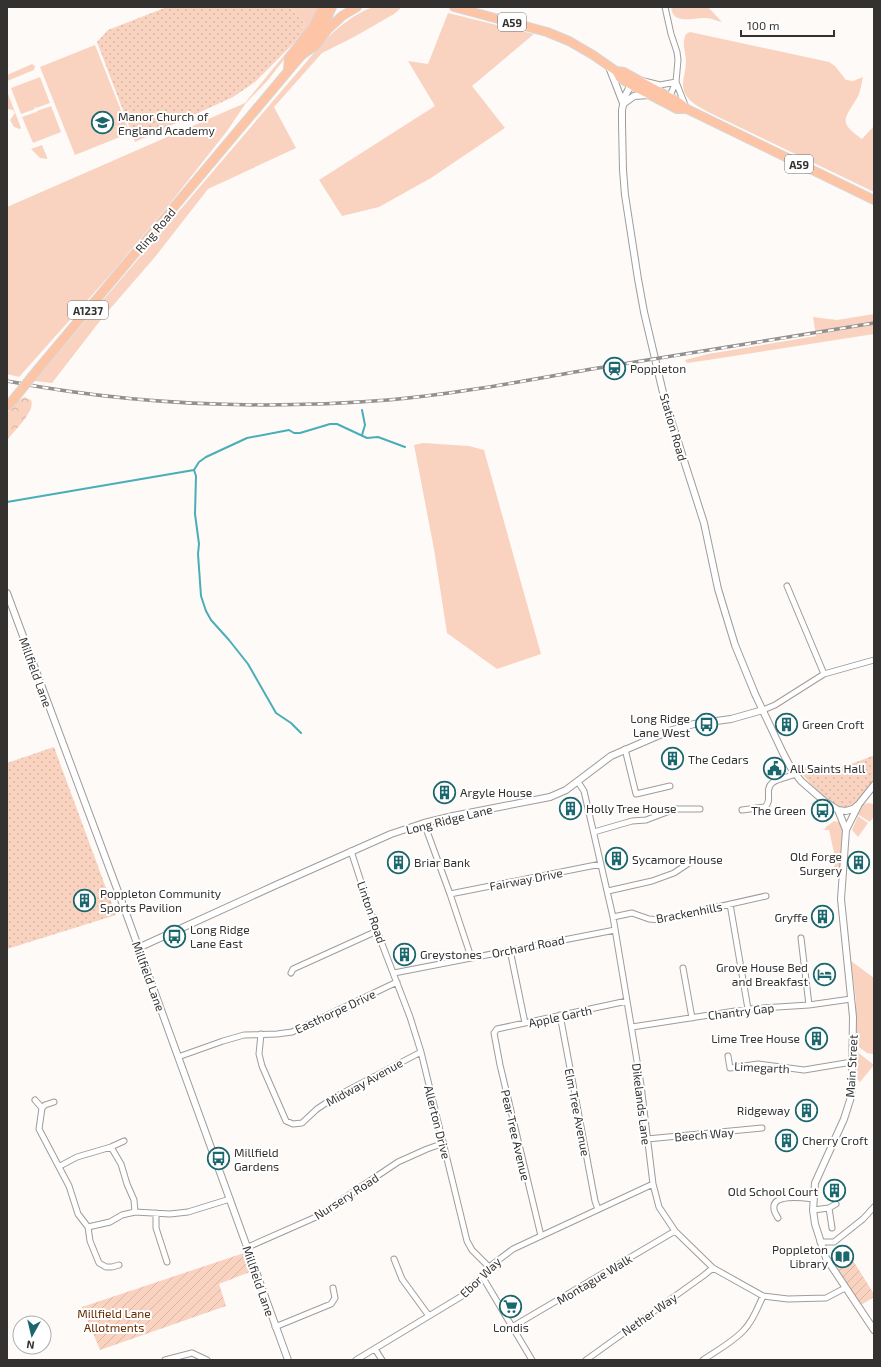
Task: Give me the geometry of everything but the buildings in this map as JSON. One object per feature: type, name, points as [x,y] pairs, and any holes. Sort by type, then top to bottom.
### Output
[{"type":"highway","points":[[288,71],[289,58],[314,26],[323,7]]},
{"type":"highway","name":"Ring Road","points":[[303,54],[309,42],[328,16],[332,7]]},
{"type":"highway","name":"A59","points":[[454,7],[547,32],[575,45],[613,68],[620,78],[635,81],[668,100]]},
{"type":"highway","name":"Ring Road","points":[[10,403],[288,71],[303,54],[314,46],[328,29],[342,16],[357,8]]},
{"type":"highway","name":"A59","points":[[635,81],[651,95],[680,102],[687,109],[874,200]]},
{"type":"street","points":[[665,7],[678,60],[676,82],[668,100]]},
{"type":"street","points":[[613,68],[623,104],[634,96],[651,95]]},
{"type":"street","points":[[635,81],[660,85],[676,82]]},
{"type":"street","name":"Station Road","points":[[635,81],[626,92],[623,104],[623,170],[632,245],[644,312],[666,401],[704,523],[718,589],[735,645],[755,694],[790,765],[796,774]]},
{"type":"street","points":[[676,82],[687,109]]},
{"type":"street","points":[[787,586],[824,674]]},
{"type":"street","name":"Millfield Lane","points":[[7,593],[248,1247],[288,1360]]},
{"type":"street","points":[[763,710],[775,705],[824,674],[874,660]]},
{"type":"street","name":"Long Ridge Lane","points":[[138,948],[390,834],[424,823],[550,796],[566,790],[611,756],[669,731],[694,724],[731,719],[763,710]]},
{"type":"street","points":[[625,749],[636,794],[670,786]]},
{"type":"street","points":[[742,810],[766,807],[770,801],[768,793],[770,785],[773,782],[796,774],[801,781],[824,801],[838,810],[846,811],[853,809],[859,804]]},
{"type":"street","name":"Dikelands Lane","points":[[578,782],[584,791],[613,916],[641,1085],[653,1184],[658,1207],[675,1231],[713,1268],[763,1296],[788,1299],[826,1298],[845,1288]]},
{"type":"street","points":[[846,830],[859,804],[874,785]]},
{"type":"street","points":[[594,832],[632,821],[646,820],[675,809],[700,808]]},
{"type":"street","points":[[838,810],[846,830]]},
{"type":"street","points":[[424,823],[472,957]]},
{"type":"street","name":"Main Street","points":[[846,830],[841,899],[853,1017],[852,1082],[849,1105],[844,1119],[815,1183],[813,1210],[820,1242],[826,1258],[874,1330]]},
{"type":"street","name":"Linton Road","points":[[351,851],[394,973]]},
{"type":"street","points":[[608,891],[652,882],[674,873],[695,859]]},
{"type":"street","name":"Fairway Drive","points":[[450,894],[602,864]]},
{"type":"street","name":"Brackenhills","points":[[613,916],[632,913],[649,919],[660,920],[766,896]]},
{"type":"street","points":[[730,904],[748,1009]]},
{"type":"street","name":"Orchard Road","points":[[394,973],[615,930]]},
{"type":"street","points":[[291,973],[293,969],[378,931]]},
{"type":"street","points":[[801,938],[809,1005]]},
{"type":"street","points":[[510,950],[525,1023]]},
{"type":"street","points":[[683,968],[692,1018]]},
{"type":"street","name":"Allerton Drive","points":[[394,973],[421,1052],[467,1241],[472,1250],[489,1267]]},
{"type":"street","name":"Easthorpe Drive","points":[[178,1057],[244,1035],[292,1032],[398,982]]},
{"type":"street","name":"Chantry Gap","points":[[632,1027],[748,1009],[809,1005],[851,998]]},
{"type":"street","name":"Apple Garth","points":[[494,1033],[497,1029],[627,1001]]},
{"type":"street","name":"Elm Tree Avenue","points":[[560,1015],[595,1201],[598,1209]]},
{"type":"street","name":"Pear Tree Avenue","points":[[494,1033],[500,1065],[541,1236]]},
{"type":"street","name":"Midway Avenue","points":[[261,1034],[259,1054],[262,1066],[286,1121],[293,1124],[302,1123],[335,1097],[421,1052]]},
{"type":"street","name":"Limegarth","points":[[728,1056],[730,1068],[758,1064],[804,1070],[852,1062]]},
{"type":"street","points":[[35,1100],[42,1108]]},
{"type":"street","points":[[54,1102],[45,1105],[42,1108],[39,1128],[49,1149],[60,1166],[69,1186],[78,1214],[88,1227],[90,1241],[99,1263],[106,1267],[119,1265]]},
{"type":"street","name":"Beech Way","points":[[647,1139],[762,1128]]},
{"type":"street","points":[[60,1166],[77,1157],[111,1147],[124,1141]]},
{"type":"street","name":"Nursery Road","points":[[248,1247],[316,1217],[398,1162],[427,1148],[444,1143]]},
{"type":"street","points":[[111,1147],[121,1164],[134,1200],[135,1212]]},
{"type":"street","name":"Ebor Way","points":[[356,1360],[462,1296],[489,1267],[513,1249],[653,1184]]},
{"type":"street","points":[[778,1218],[774,1210],[774,1206],[779,1200],[793,1197],[813,1199]]},
{"type":"street","points":[[88,1227],[110,1222],[122,1215],[135,1212],[170,1214],[188,1212],[230,1200]]},
{"type":"street","points":[[813,1210],[829,1208],[836,1204]]},
{"type":"street","points":[[820,1242],[834,1242],[863,1219],[874,1207]]},
{"type":"street","points":[[829,1208],[832,1228]]},
{"type":"street","points":[[156,1213],[156,1228],[166,1262]]},
{"type":"street","name":"Montague Walk","points":[[512,1327],[675,1231]]},
{"type":"street","points":[[394,1259],[402,1278],[429,1316]]},
{"type":"street","name":"Nether Way","points":[[586,1360],[713,1268]]},
{"type":"street","points":[[482,1276],[532,1360]]},
{"type":"street","points":[[276,1326],[331,1304],[335,1298],[333,1288]]},
{"type":"street","points":[[703,1360],[744,1330],[756,1311],[763,1296]]},
{"type":"street","points":[[375,1349],[382,1360]]},
{"type":"street","points":[[165,1360],[192,1353],[207,1360]]},
{"type":"green space","points":[[167,7],[290,7],[305,24],[295,42],[255,82],[233,97],[135,142],[97,42],[108,30]]},
{"type":"green space","points":[[290,7],[318,7],[307,30],[268,80],[246,103],[227,131],[172,201],[110,275],[19,377],[7,374],[7,207],[245,103],[295,42],[305,24]]},
{"type":"green space","points":[[373,7],[402,7],[394,14],[354,37],[322,53],[274,107],[296,148],[208,189],[155,257],[103,317],[52,383],[34,381],[326,39],[348,20]]},
{"type":"green space","points":[[671,7],[708,7],[722,22],[708,18],[680,19],[675,17]]},
{"type":"green space","points":[[448,13],[534,34],[472,86],[505,128],[431,178],[379,207],[342,216],[319,180],[435,106],[408,61],[428,64]]},
{"type":"green space","points":[[690,32],[829,62],[835,66],[846,80],[853,81],[863,77],[857,98],[847,116],[846,124],[849,129],[862,139],[874,126],[874,192],[712,114],[693,103],[686,95],[683,84],[686,68],[684,41],[686,34]]},
{"type":"green space","points":[[95,45],[130,133],[75,155],[40,67]]},
{"type":"green space","points":[[32,64],[35,66],[34,70],[7,81],[7,75]]},
{"type":"green space","points":[[40,77],[50,103],[36,108],[34,107],[35,109],[21,114],[11,88]]},
{"type":"green space","points":[[7,91],[21,128],[20,129],[14,127],[10,120],[15,113],[13,110],[7,109]]},
{"type":"green space","points":[[51,106],[61,132],[33,143],[22,117],[36,112],[37,113],[37,111]]},
{"type":"green space","points":[[42,145],[47,159],[40,158],[31,149]]},
{"type":"green space","points":[[874,314],[874,334],[687,363],[685,360],[708,354],[816,336],[813,317],[837,320]]},
{"type":"green space","points":[[24,397],[31,400],[32,405],[24,421],[7,440],[7,413],[15,403]]},
{"type":"green space","points":[[423,443],[469,446],[484,450],[541,654],[497,669],[447,633],[434,549],[414,445]]},
{"type":"green space","points":[[54,747],[116,915],[7,949],[7,763]]},
{"type":"green space","points":[[874,755],[875,778],[857,802],[850,807],[843,807],[836,804],[820,793],[812,786],[796,766],[828,769],[855,763]]},
{"type":"green space","points":[[817,800],[823,805],[815,810],[812,803]]},
{"type":"green space","points":[[863,804],[874,804],[874,816],[870,822],[857,814]]},
{"type":"green space","points":[[828,808],[832,812],[831,817],[827,822],[822,822],[817,818],[817,810],[820,809],[823,812]]},
{"type":"green space","points":[[858,816],[868,823],[858,837],[852,830]]},
{"type":"green space","points":[[834,821],[840,823],[843,832],[840,869],[833,868],[836,862],[829,830],[824,830]]},
{"type":"green space","points":[[851,961],[874,978],[873,1054],[867,1053],[856,1045],[856,1001]]},
{"type":"green space","points":[[856,1051],[874,1065],[860,1082],[857,1079]]},
{"type":"green space","name":"Millfield Lane Allotments","points":[[244,1253],[250,1272],[219,1284],[226,1306],[100,1350],[82,1307]]},
{"type":"green space","points":[[852,1259],[874,1294],[874,1297],[861,1305],[837,1268]]},
{"type":"waterway","points":[[362,410],[365,425],[362,435]]},
{"type":"waterway","points":[[7,502],[194,470],[199,462],[206,457],[247,438],[289,430],[294,433],[300,433],[330,424],[337,424],[367,438],[378,437],[405,447]]},
{"type":"waterway","points":[[194,470],[196,476],[195,514],[199,544],[198,554],[201,596],[206,611],[211,620],[248,664],[276,713],[291,723],[301,733]]},
{"type":"railway","points":[[7,381],[101,396],[197,403],[292,405],[388,400],[490,387],[874,323]]},
{"type":"place","name":"Manor Church of England Academy","points":[[103,123]]},
{"type":"place","name":"Poppleton","points":[[615,368]]},
{"type":"place","name":"Green Croft","points":[[787,724]]},
{"type":"place","name":"Long Ridge Lane West","points":[[706,725]]},
{"type":"place","name":"The Cedars","points":[[673,759]]},
{"type":"place","name":"All Saints Hall","points":[[775,768]]},
{"type":"place","name":"Argyle House","points":[[445,792]]},
{"type":"place","name":"Holly Tree House","points":[[571,808]]},
{"type":"place","name":"The Green","points":[[822,810]]},
{"type":"place","name":"Sycamore House","points":[[616,859]]},
{"type":"place","name":"Briar Bank","points":[[398,862]]},
{"type":"place","name":"Old Forge Surgery","points":[[858,863]]},
{"type":"place","name":"Poppleton Community Sports Pavilion","points":[[84,900]]},
{"type":"place","name":"Gryffe","points":[[823,917]]},
{"type":"place","name":"Long Ridge Lane East","points":[[174,936]]},
{"type":"place","name":"Greystones","points":[[404,954]]},
{"type":"place","name":"Grove House Bed and Breakfast","points":[[824,974]]},
{"type":"place","name":"Lime Tree House","points":[[816,1038]]},
{"type":"place","name":"Ridgeway","points":[[806,1110]]},
{"type":"place","name":"Cherry Croft","points":[[786,1140]]},
{"type":"place","name":"Millfield Gardens","points":[[219,1159]]},
{"type":"place","name":"Old School Court","points":[[834,1191]]},
{"type":"place","name":"Poppleton Library","points":[[843,1256]]},
{"type":"place","name":"Londis","points":[[511,1306]]}]
